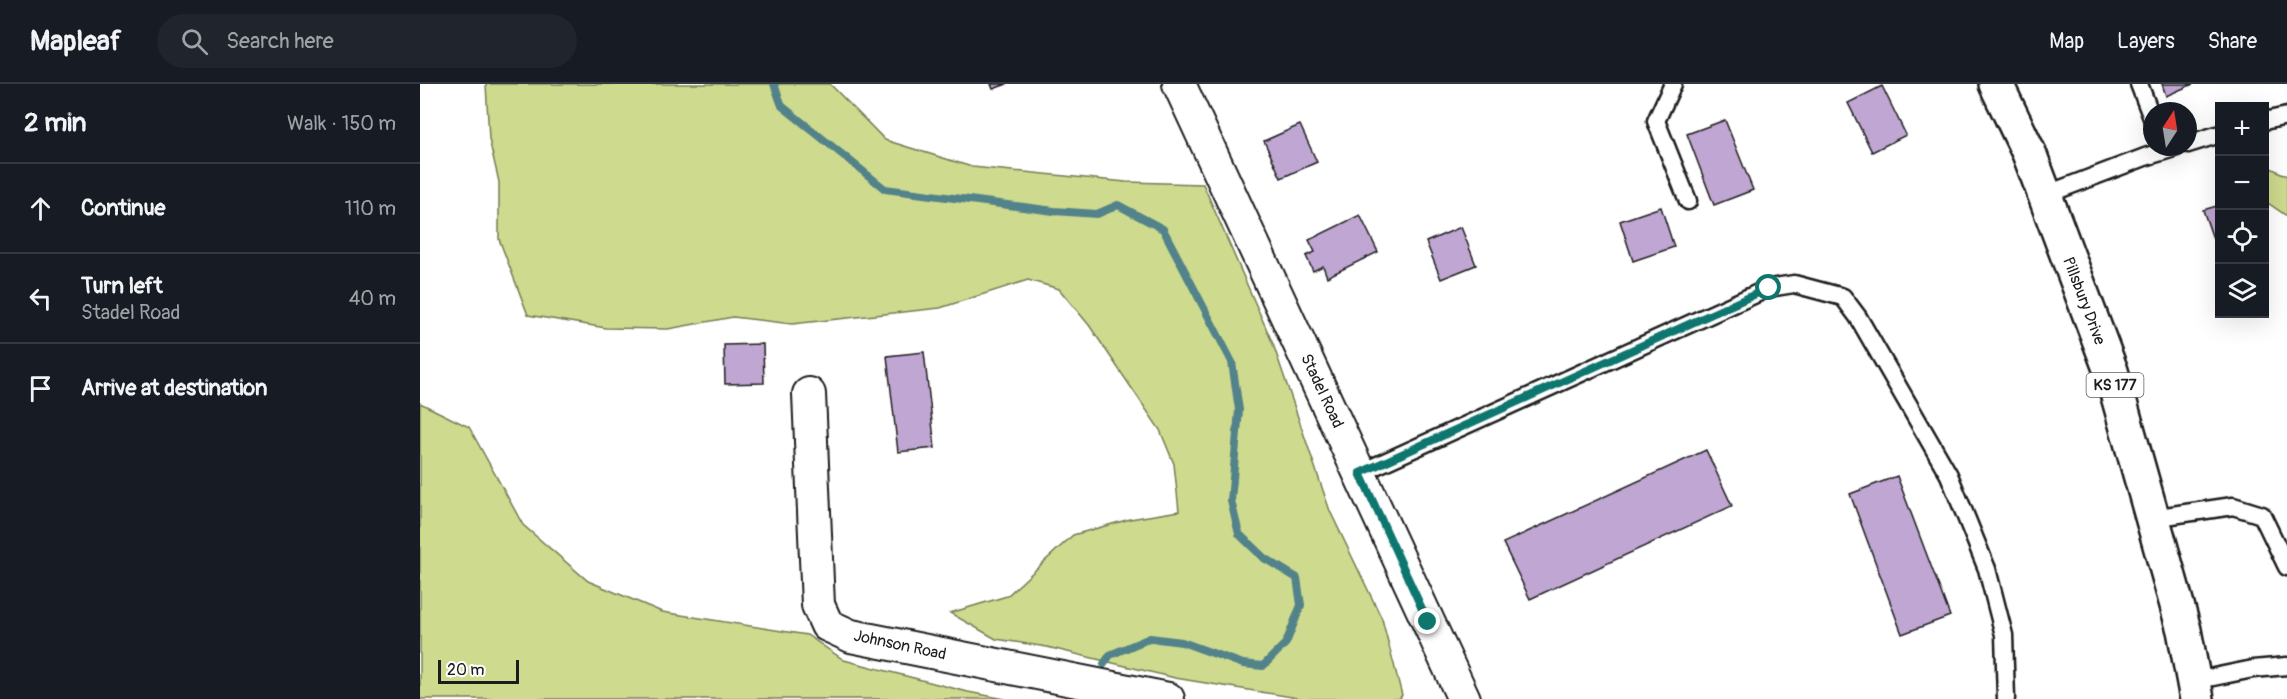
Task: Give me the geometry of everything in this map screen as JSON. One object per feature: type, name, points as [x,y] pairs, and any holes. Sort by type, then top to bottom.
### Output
[{"type":"highway","name":"Pillsbury Drive","points":[[1996,84],[2029,153],[2111,371],[2184,630],[2195,690]]},
{"type":"street","name":"Stadel Road","points":[[1179,84],[1464,699]]},
{"type":"street","name":"Johnson Road","points":[[809,394],[818,605],[827,625],[851,636],[1168,699]]},
{"type":"lane","points":[[1673,84],[1656,121],[1688,201]]},
{"type":"lane","points":[[2139,84],[2146,102]]},
{"type":"lane","points":[[2269,120],[2287,116]]},
{"type":"lane","points":[[2197,141],[2215,136]]},
{"type":"lane","points":[[2044,195],[2147,156]]},
{"type":"lane","points":[[1360,473],[1769,288],[1794,284],[1843,297],[1858,317],[1949,475],[1983,559],[2004,635],[2006,699]]},
{"type":"lane","points":[[2152,518],[2233,506],[2262,515],[2287,567]]},
{"type":"lane","points":[[2195,690],[2253,669],[2287,666]]},
{"type":"green space","points":[[486,84],[830,84],[885,140],[972,167],[1126,182],[1203,184],[1273,344],[1330,511],[1382,619],[1402,695],[1399,699],[1304,699],[1175,678],[1047,647],[996,639],[950,613],[1007,596],[1073,535],[1130,519],[1179,511],[1174,464],[1160,430],[1089,325],[1059,289],[1028,280],[940,308],[792,324],[733,317],[668,329],[606,328],[528,315],[499,239],[499,182],[489,139]]},
{"type":"green space","points":[[2269,167],[2287,176],[2287,216],[2269,204]]},
{"type":"green space","points":[[420,403],[469,427],[523,525],[588,581],[662,612],[807,635],[844,660],[968,692],[1005,699],[420,699]]},
{"type":"building","points":[[991,84],[1007,84],[993,89]]},
{"type":"building","points":[[2162,84],[2193,84],[2166,96]]},
{"type":"building","points":[[1882,86],[1906,135],[1872,152],[1848,103]]},
{"type":"building","points":[[1725,120],[1753,190],[1714,205],[1687,134]]},
{"type":"building","points":[[1300,125],[1317,162],[1281,178],[1264,141]]},
{"type":"building","points":[[2215,206],[2215,245],[2203,210]]},
{"type":"building","points":[[1661,207],[1674,247],[1633,261],[1620,221]]},
{"type":"building","points":[[1360,215],[1378,252],[1327,277],[1323,266],[1313,271],[1306,256],[1315,252],[1309,240]]},
{"type":"building","points":[[1461,227],[1476,265],[1441,279],[1426,242]]},
{"type":"building","points":[[763,344],[764,383],[725,384],[724,345]]},
{"type":"building","points":[[924,352],[935,448],[898,452],[887,356]]},
{"type":"building","points":[[1706,450],[1732,506],[1530,599],[1503,543]]},
{"type":"building","points":[[1897,476],[1950,616],[1902,634],[1850,494]]},
{"type":"waterway","points":[[774,84],[782,106],[885,189],[1054,211],[1097,214],[1118,205],[1163,229],[1232,362],[1239,410],[1231,501],[1239,534],[1264,558],[1297,578],[1301,605],[1286,643],[1263,666],[1243,664],[1182,642],[1150,638],[1110,655],[1104,664]]},
{"type":"route","points":[[1428,622],[1360,473],[1769,288]]}]
